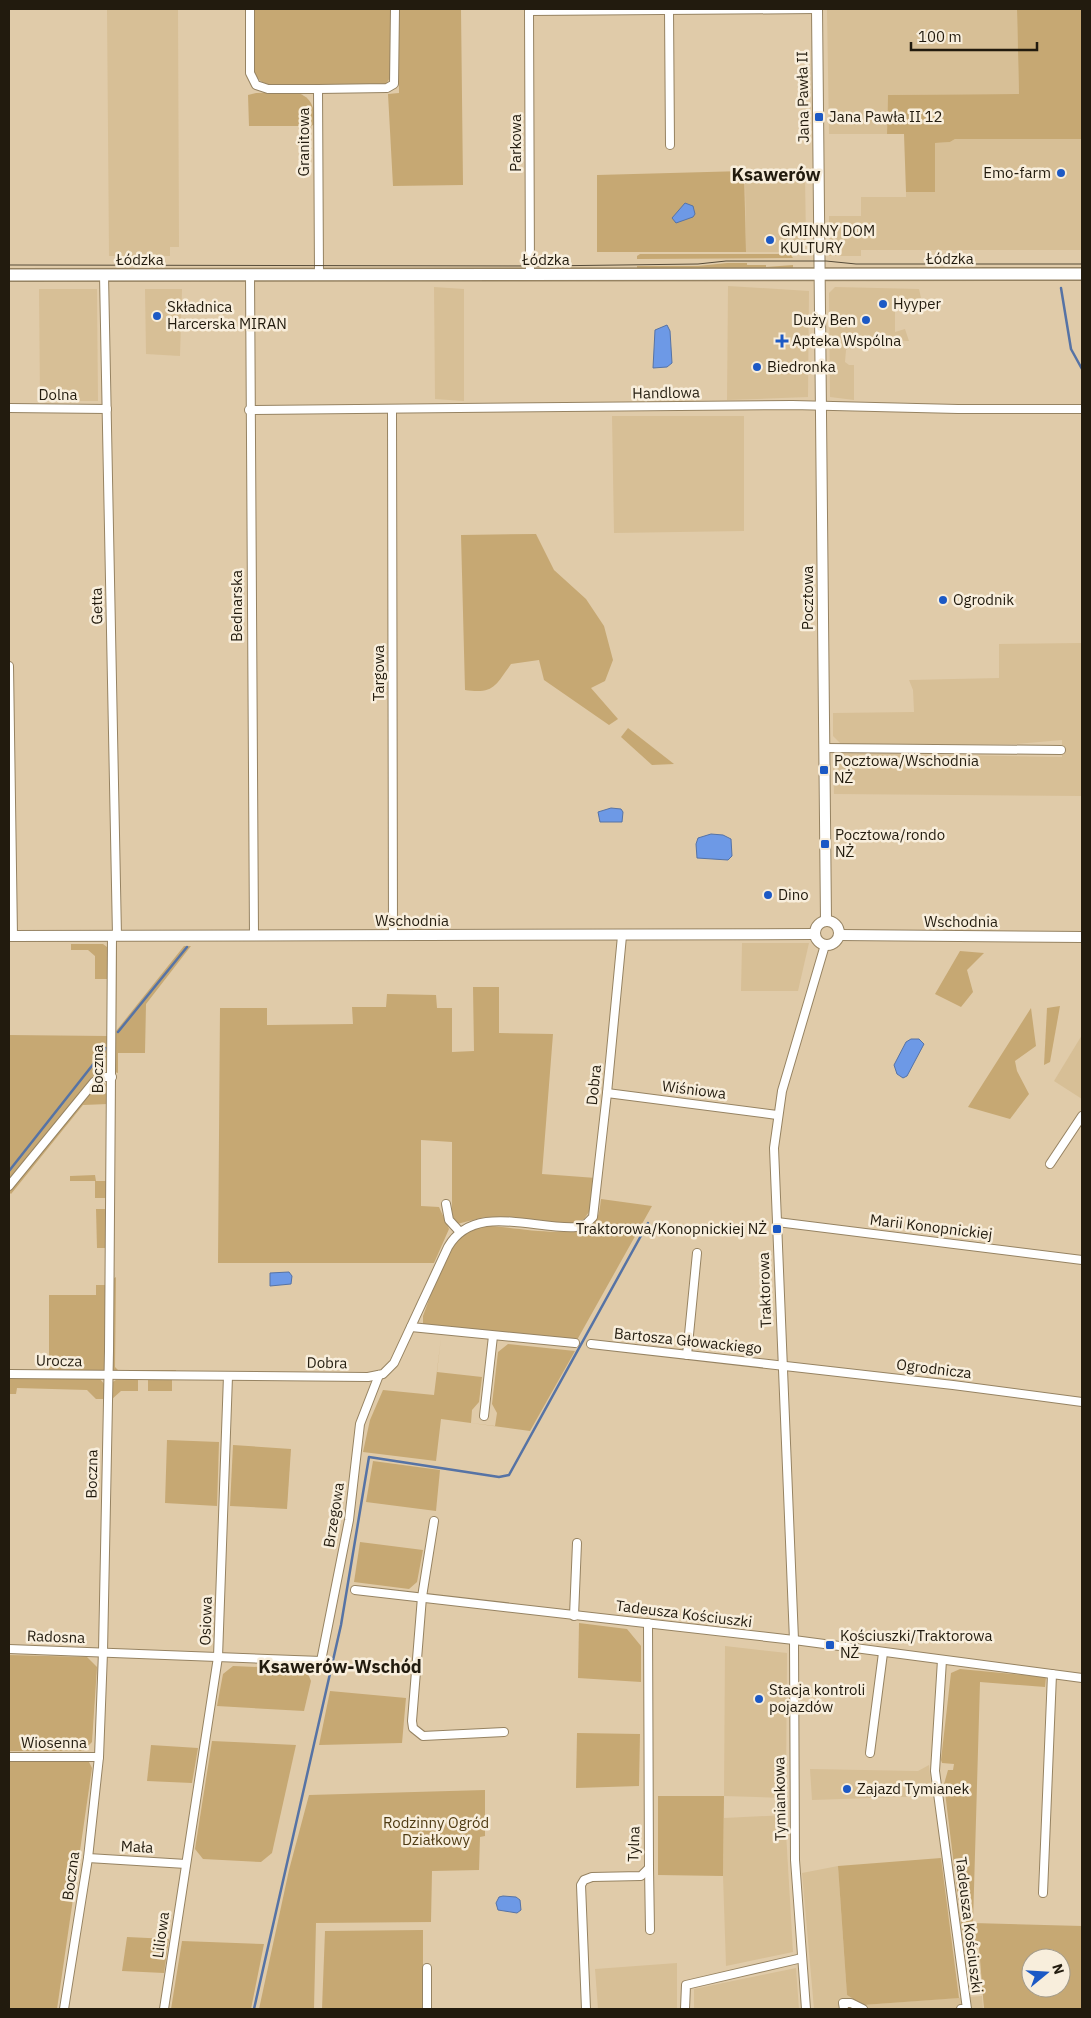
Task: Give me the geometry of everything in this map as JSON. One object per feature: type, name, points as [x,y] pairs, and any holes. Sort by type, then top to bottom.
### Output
[{"type":"main road","name":"Łódzka","points":[[9,275],[1082,274]]},
{"type":"street","name":"Granitowa","points":[[250,9],[250,73],[256,84],[268,89],[318,89],[319,275]]},
{"type":"street","points":[[318,89],[387,88],[394,84],[395,9]]},
{"type":"street","points":[[670,145],[669,10],[817,9]]},
{"type":"street","name":"Jana Pawła II","points":[[817,9],[820,275]]},
{"type":"street","name":"Parkowa","points":[[530,274],[530,11],[669,10]]},
{"type":"street","name":"Getta","points":[[104,275],[114,936]]},
{"type":"street","name":"Bednarska","points":[[250,275],[249,410],[254,936]]},
{"type":"street","name":"Pocztowa","points":[[820,275],[826,921]]},
{"type":"street","name":"Handlowa","points":[[249,410],[822,405],[958,409],[1082,408]]},
{"type":"street","name":"Dolna","points":[[9,408],[107,408]]},
{"type":"street","name":"Targowa","points":[[392,410],[394,936]]},
{"type":"street","points":[[9,666],[11,936]]},
{"type":"street","points":[[824,748],[1061,750]]},
{"type":"street","points":[[826,921],[835,924],[839,936],[834,943],[824,945],[818,941],[815,934],[818,926],[826,921]]},
{"type":"street","name":"Wschodnia","points":[[11,936],[622,936],[815,934]]},
{"type":"street","name":"Boczna","points":[[64,2009],[88,1858],[98,1757],[103,1652],[114,936]]},
{"type":"street","name":"Dobra","points":[[460,1232],[470,1225],[486,1221],[564,1228],[580,1226],[589,1222],[595,1212],[622,936]]},
{"type":"street","name":"Wschodnia","points":[[839,936],[1082,937]]},
{"type":"street","name":"Traktorowa","points":[[794,1640],[774,1158],[778,1115],[824,945]]},
{"type":"street","points":[[9,1186],[94,1082],[102,1077],[112,1077]]},
{"type":"street","name":"Wiśniowa","points":[[608,1093],[778,1115]]},
{"type":"street","points":[[1050,1164],[1082,1116]]},
{"type":"street","points":[[380,1376],[394,1363],[448,1247],[460,1232],[449,1220],[446,1204]]},
{"type":"street","name":"Marii Konopnickiej","points":[[777,1222],[1082,1260]]},
{"type":"street","points":[[687,1355],[697,1253]]},
{"type":"street","points":[[411,1327],[575,1344]]},
{"type":"street","points":[[484,1416],[493,1336]]},
{"type":"street","name":"Bartosza Głowackiego","points":[[591,1344],[782,1365]]},
{"type":"street","name":"Ogrodnicza","points":[[782,1365],[1082,1402]]},
{"type":"street","name":"Urocza","points":[[9,1374],[108,1376]]},
{"type":"street","name":"Dobra","points":[[108,1376],[380,1376]]},
{"type":"street","name":"Osiowa","points":[[186,1864],[218,1657],[228,1376]]},
{"type":"street","name":"Brzegowa","points":[[321,1661],[348,1520],[360,1424],[380,1376]]},
{"type":"street","points":[[434,1521],[422,1598],[413,1728],[423,1736],[504,1732]]},
{"type":"street","points":[[574,1616],[577,1543]]},
{"type":"street","name":"Tadeusza Kościuszki","points":[[355,1590],[794,1640],[1082,1678]]},
{"type":"street","name":"Tylna","points":[[586,2009],[581,1885],[584,1880],[592,1877],[641,1876],[648,1868],[648,1623]]},
{"type":"street","name":"Tymiankowa","points":[[794,1640],[793,1794],[795,1860],[806,2009]]},
{"type":"street","name":"Radosna","points":[[9,1649],[321,1661]]},
{"type":"street","points":[[870,1753],[882,1653]]},
{"type":"street","name":"Tadeusza Kościuszki","points":[[942,1660],[935,1771],[966,2009],[961,2009]]},
{"type":"street","points":[[1043,1893],[1052,1674]]},
{"type":"street","name":"Wiosenna","points":[[9,1757],[98,1757]]},
{"type":"street","name":"Mała","points":[[88,1858],[186,1864]]},
{"type":"street","name":"Liliowa","points":[[164,2009],[186,1864]]},
{"type":"street","points":[[648,1868],[650,1930]]},
{"type":"street","points":[[685,2009],[686,1984],[802,1958]]},
{"type":"street","points":[[427,1968],[427,2009]]},
{"type":"street","points":[[844,2009],[844,2003],[851,2003],[863,2009]]},
{"type":"shaded area","points":[[107,9],[178,9],[179,247],[170,247],[170,256],[109,256]]},
{"type":"shaded area","points":[[827,9],[1017,9],[1019,94],[888,95],[887,134],[829,134]]},
{"type":"shaded area","name":"Emo-farm","points":[[955,139],[1082,139],[1082,250],[861,250],[861,256],[829,256],[829,216],[861,216],[861,197],[906,197],[906,192],[935,192],[934,143],[950,142]]},
{"type":"shaded area","points":[[805,176],[806,240],[794,252],[746,252],[745,177]]},
{"type":"shaded area","points":[[728,286],[809,291],[808,397],[727,400]]},
{"type":"shaded area","points":[[434,287],[464,289],[464,401],[435,399]]},
{"type":"shaded area","points":[[835,287],[919,289],[921,298],[908,305],[895,307],[895,332],[905,329],[909,341],[879,340],[874,348],[849,348],[846,350],[845,362],[849,365],[854,365],[854,400],[830,397],[829,293]]},
{"type":"shaded area","points":[[39,289],[97,289],[98,401],[40,401]]},
{"type":"shaded area","points":[[145,289],[182,289],[180,356],[146,354]]},
{"type":"shaded area","points":[[612,416],[744,416],[744,531],[614,533]]},
{"type":"shaded area","points":[[1082,643],[1082,796],[834,794],[833,760],[841,753],[1062,757],[1062,740],[1016,744],[841,744],[833,736],[833,713],[914,712],[913,690],[909,680],[999,678],[999,644]]},
{"type":"shaded area","points":[[742,943],[809,943],[798,991],[741,991]]},
{"type":"shaded area","points":[[1082,1035],[1082,1099],[1054,1081]]},
{"type":"shaded area","points":[[725,1646],[787,1653],[786,1798],[724,1796]]},
{"type":"shaded area","points":[[929,1765],[932,1796],[812,1800],[810,1769],[918,1771]]},
{"type":"shaded area","points":[[785,1815],[793,1952],[726,1966],[723,1876],[724,1818]]},
{"type":"shaded area","points":[[838,1866],[847,1995],[863,2005],[982,1996],[983,2009],[814,2009],[802,1873]]},
{"type":"shaded area","points":[[677,1963],[677,2009],[598,2009],[595,1969]]},
{"type":"shaded area","points":[[796,1968],[799,2009],[694,2009],[694,1989]]},
{"type":"green space","points":[[253,9],[392,9],[392,75],[386,84],[381,86],[272,86],[264,83],[256,76],[253,65]]},
{"type":"green space","points":[[398,9],[461,9],[463,185],[393,186],[388,94],[399,93]]},
{"type":"green space","points":[[1017,9],[1082,9],[1082,139],[955,139],[950,142],[935,143],[935,192],[906,192],[904,134],[887,134],[888,95],[1019,94]]},
{"type":"green space","points":[[293,92],[304,96],[311,103],[315,124],[311,126],[249,126],[248,95]]},
{"type":"green space","points":[[744,171],[746,252],[597,252],[597,175]]},
{"type":"green space","points":[[640,254],[790,254],[793,258],[637,259],[637,256]]},
{"type":"green space","points":[[747,263],[747,265],[766,265],[766,267],[793,265],[793,268],[637,269],[637,266],[698,266]]},
{"type":"green space","points":[[536,534],[554,570],[586,599],[604,626],[613,660],[605,681],[591,688],[618,719],[609,725],[544,680],[539,660],[511,664],[493,687],[482,691],[465,690],[461,535]]},
{"type":"green space","points":[[628,728],[674,764],[652,765],[621,737]]},
{"type":"green space","points":[[71,944],[103,944],[107,947],[107,979],[95,979],[95,956],[88,950],[71,950]]},
{"type":"green space","points":[[117,945],[116,1031],[184,946],[191,946],[146,1004],[145,1053],[118,1053],[118,1073],[115,1072],[114,947]]},
{"type":"green space","points":[[960,951],[984,953],[967,970],[973,992],[961,1007],[935,994]]},
{"type":"green space","points":[[473,987],[499,987],[499,1033],[553,1034],[542,1174],[596,1178],[591,1209],[584,1219],[570,1224],[485,1217],[457,1224],[452,1215],[452,1142],[421,1140],[421,1206],[439,1207],[449,1229],[434,1263],[218,1263],[220,1008],[267,1008],[267,1025],[353,1024],[352,1007],[386,1007],[387,994],[436,995],[437,1008],[452,1008],[452,1052],[474,1051]]},
{"type":"green space","points":[[1060,1006],[1050,1062],[1044,1065],[1047,1008]]},
{"type":"green space","points":[[1031,1008],[1036,1046],[1015,1061],[1017,1071],[1029,1094],[1010,1119],[968,1107]]},
{"type":"green space","points":[[9,1035],[107,1036],[108,1066],[91,1080],[9,1180]]},
{"type":"green space","points":[[103,1082],[108,1087],[108,1104],[83,1105],[11,1194],[9,1192],[55,1132],[95,1087]]},
{"type":"green space","points":[[95,1175],[96,1181],[107,1181],[107,1198],[95,1198],[95,1181],[70,1181],[70,1176]]},
{"type":"green space","points":[[601,1199],[652,1206],[577,1340],[423,1324],[423,1316],[445,1258],[457,1239],[464,1233],[480,1227],[490,1226],[561,1232],[575,1230],[587,1227],[597,1219]]},
{"type":"green space","points":[[96,1209],[107,1209],[107,1248],[97,1248]]},
{"type":"green space","points":[[116,1277],[115,1367],[118,1370],[176,1370],[176,1373],[114,1372],[112,1370],[113,1279]]},
{"type":"green space","points":[[96,1285],[107,1285],[104,1370],[44,1372],[44,1370],[49,1369],[49,1295],[96,1295]]},
{"type":"green space","points":[[441,1338],[437,1372],[482,1377],[479,1402],[472,1410],[471,1423],[495,1426],[497,1413],[492,1404],[498,1352],[508,1344],[575,1351],[530,1431],[441,1419],[436,1461],[363,1452],[370,1420],[383,1390],[434,1395]]},
{"type":"green space","points":[[9,1377],[100,1379],[105,1385],[104,1399],[96,1399],[87,1390],[17,1388],[16,1394],[9,1394]]},
{"type":"green space","points":[[116,1380],[138,1380],[138,1391],[121,1391],[111,1400],[111,1383]]},
{"type":"green space","points":[[148,1380],[172,1380],[172,1391],[148,1391]]},
{"type":"green space","points":[[167,1440],[219,1442],[217,1506],[165,1503]]},
{"type":"green space","points":[[233,1445],[291,1449],[287,1509],[230,1506]]},
{"type":"green space","points":[[373,1461],[440,1470],[436,1511],[366,1502]]},
{"type":"green space","points":[[360,1542],[423,1550],[417,1582],[409,1589],[354,1582]]},
{"type":"green space","points":[[579,1623],[627,1629],[641,1646],[641,1682],[578,1678]]},
{"type":"green space","points":[[9,1655],[87,1657],[97,1667],[92,1742],[83,1751],[9,1751]]},
{"type":"green space","points":[[233,1666],[306,1669],[311,1681],[304,1711],[217,1706],[223,1674]]},
{"type":"green space","points":[[960,1669],[1046,1677],[1045,1687],[980,1682],[973,1923],[1082,1926],[1082,2009],[984,2009],[979,1947],[963,1939],[944,1784],[948,1770],[953,1770],[954,1764],[942,1763],[951,1673]]},
{"type":"green space","points":[[330,1691],[406,1698],[402,1743],[319,1745]]},
{"type":"green space","points":[[577,1733],[640,1734],[639,1786],[576,1788]]},
{"type":"green space","points":[[212,1741],[296,1745],[272,1853],[261,1862],[203,1859],[195,1849]]},
{"type":"green space","points":[[151,1745],[198,1748],[192,1783],[147,1781]]},
{"type":"green space","points":[[9,1760],[85,1761],[89,1762],[92,1768],[57,2009],[9,2009]]},
{"type":"green space","name":"Rodzinny Ogród Działkowy","points":[[485,1790],[485,1836],[480,1837],[479,1870],[432,1871],[431,1922],[316,1923],[314,2009],[259,2009],[289,1870],[309,1795]]},
{"type":"green space","points":[[658,1796],[724,1796],[723,1876],[658,1875]]},
{"type":"green space","points":[[941,1858],[959,1998],[863,2005],[847,1995],[838,1866]]},
{"type":"green space","points":[[423,1930],[423,2009],[322,2009],[325,1931]]},
{"type":"green space","points":[[127,1937],[169,1939],[164,1973],[122,1971]]},
{"type":"green space","points":[[182,1941],[264,1944],[251,2009],[171,2009]]},
{"type":"water","points":[[685,203],[693,206],[695,214],[693,217],[676,223],[672,218]]},
{"type":"water","points":[[667,325],[670,331],[672,363],[667,367],[653,368],[655,330]]},
{"type":"water","points":[[611,808],[621,809],[623,812],[622,822],[600,822],[598,812]]},
{"type":"water","points":[[711,834],[723,835],[731,839],[732,856],[728,860],[697,858],[696,844],[698,838]]},
{"type":"water","points":[[911,1039],[919,1039],[924,1044],[907,1076],[903,1078],[897,1074],[894,1065],[906,1042]]},
{"type":"water","points":[[289,1272],[292,1276],[291,1284],[270,1286],[270,1273]]},
{"type":"water","points":[[499,1897],[516,1897],[520,1900],[521,1910],[517,1913],[498,1910],[496,1903]]},
{"type":"waterway","points":[[1061,288],[1071,349],[1082,369]]},
{"type":"waterway","points":[[118,1032],[187,947]]},
{"type":"waterway","points":[[9,1171],[106,1048]]},
{"type":"waterway","points":[[254,2009],[341,1625],[369,1457],[499,1477],[509,1475],[648,1223]]},
{"type":"tram line","points":[[9,265],[541,266],[698,264],[726,261],[826,261],[856,264],[1082,264]]},
{"type":"place","name":"Jana Pawła II 12","points":[[819,117]]},
{"type":"place","name":"Emo-farm","points":[[1061,173]]},
{"type":"place","name":"GMINNY DOM KULTURY","points":[[770,240]]},
{"type":"place","name":"Hyyper","points":[[883,304]]},
{"type":"place","name":"Składnica Harcerska MIRAN","points":[[157,316]]},
{"type":"place","name":"Duży Ben","points":[[866,320]]},
{"type":"place","name":"Apteka Wspólna","points":[[782,341]]},
{"type":"place","name":"Biedronka","points":[[757,367]]},
{"type":"place","name":"Ogrodnik","points":[[943,600]]},
{"type":"place","name":"Pocztowa/Wschodnia NŻ","points":[[824,770]]},
{"type":"place","name":"Pocztowa/rondo NŻ","points":[[825,844]]},
{"type":"place","name":"Dino","points":[[768,895]]},
{"type":"place","name":"Traktorowa/Konopnickiej NŻ","points":[[777,1229]]},
{"type":"place","name":"Kościuszki/Traktorowa NŻ","points":[[830,1645]]},
{"type":"place","name":"Stacja kontroli pojazdów","points":[[759,1699]]},
{"type":"place","name":"Zajazd Tymianek","points":[[847,1789]]},
{"type":"district","name":"Ksawerów","points":[[776,175]]},
{"type":"district","name":"Ksawerów-Wschód","points":[[340,1667]]}]
